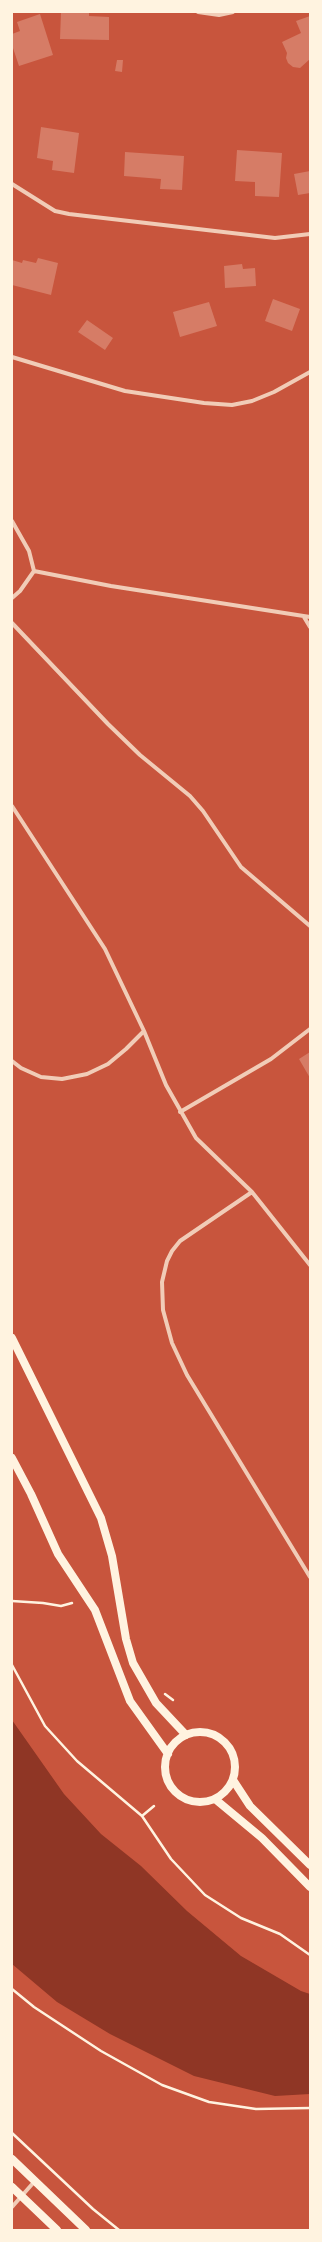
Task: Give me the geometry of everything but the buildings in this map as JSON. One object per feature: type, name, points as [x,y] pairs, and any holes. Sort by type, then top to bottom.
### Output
[{"type":"main road","points":[[12,1338],[101,1518],[112,1556],[126,1639],[133,1663],[156,1703],[186,1735]]},
{"type":"main road","points":[[12,1458],[31,1494],[58,1554],[95,1610],[130,1700],[168,1754]]},
{"type":"main road","points":[[198,1732],[220,1738],[229,1746],[234,1757],[235,1769],[233,1780],[229,1788],[215,1799],[204,1802],[192,1801],[181,1796],[172,1788],[167,1778],[166,1766],[168,1754],[172,1746],[186,1735],[198,1732]]},
{"type":"main road","points":[[233,1780],[250,1806],[310,1865]]},
{"type":"main road","points":[[215,1799],[262,1838],[310,1887]]},
{"type":"main road","points":[[12,2159],[34,2182],[86,2230]]},
{"type":"main road","points":[[12,2188],[57,2230]]},
{"type":"street","points":[[198,12],[219,15],[233,12]]},
{"type":"street","points":[[12,184],[55,211],[69,214],[275,238],[310,234]]},
{"type":"street","points":[[12,357],[125,391],[165,399],[211,404],[232,405],[252,400],[274,392],[310,372]]},
{"type":"street","points":[[12,521],[29,551],[34,571],[20,591],[12,598]]},
{"type":"street","points":[[34,571],[111,586],[310,617]]},
{"type":"street","points":[[304,616],[310,627]]},
{"type":"street","points":[[12,623],[108,724],[140,755],[190,796],[203,811],[241,867],[310,926]]},
{"type":"street","points":[[12,806],[105,949],[144,1031],[166,1085],[196,1138],[252,1192],[310,1265]]},
{"type":"street","points":[[180,1112],[271,1059],[310,1029]]},
{"type":"street","points":[[12,1061],[21,1068],[41,1077],[62,1079],[87,1074],[108,1064],[144,1031]]},
{"type":"street","points":[[252,1192],[180,1241],[172,1251],[167,1261],[162,1282],[163,1310],[172,1343],[187,1375],[310,1577]]},
{"type":"street","points":[[12,2207],[34,2182]]},
{"type":"path","points":[[12,1601],[61,1606],[72,1603]]},
{"type":"path","points":[[12,1664],[45,1726],[77,1761],[142,1816],[171,1859],[205,1895],[241,1918],[280,1934],[310,1955]]},
{"type":"path","points":[[142,1816],[154,1806]]},
{"type":"path","points":[[12,1989],[34,2007],[95,2047],[162,2085],[209,2102],[256,2109],[310,2108]]},
{"type":"path","points":[[12,2133],[93,2209],[119,2230]]},
{"type":"shaded area","points":[[12,1720],[64,1794],[101,1834],[141,1866],[187,1911],[241,1956],[301,1991],[310,1994],[310,2094],[275,2096],[194,2076],[110,2034],[57,2002],[12,1964]]}]
